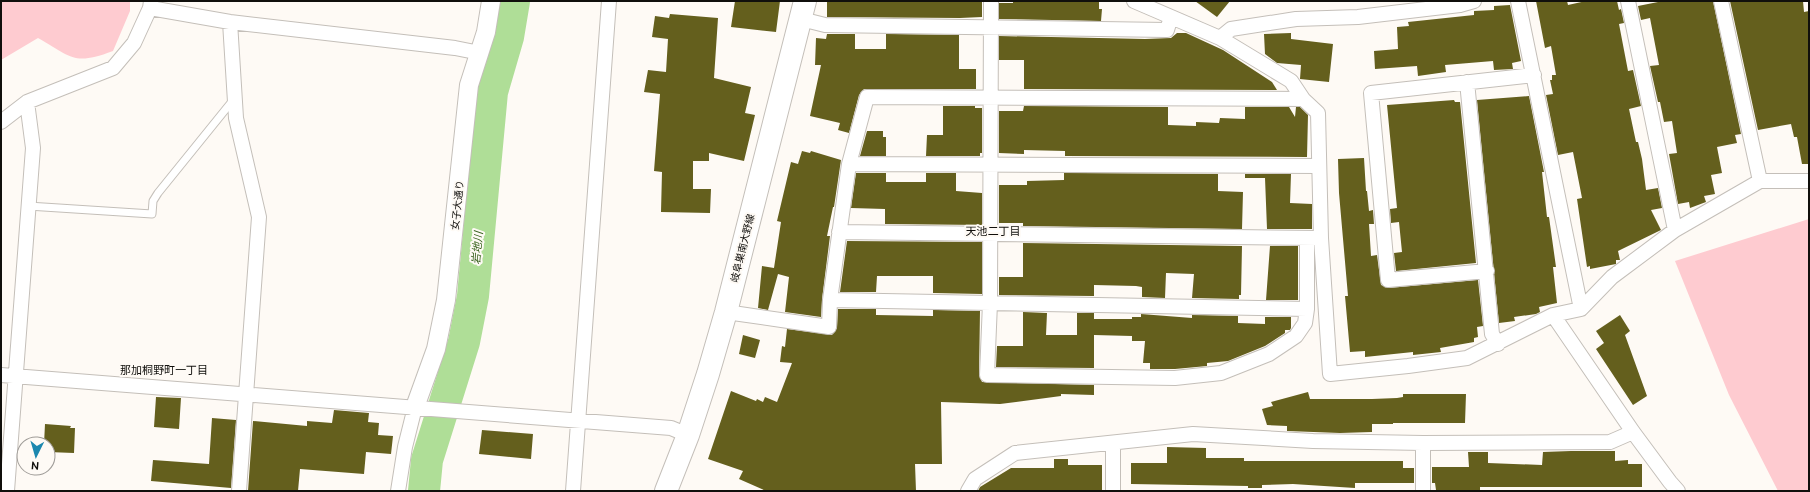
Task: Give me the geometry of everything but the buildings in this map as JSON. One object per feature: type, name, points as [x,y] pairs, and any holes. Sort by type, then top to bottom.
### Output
[{"type":"main road","name":"岐阜巣南大野線","points":[[666,491],[688,436],[726,312],[803,10]]},
{"type":"street","name":"女子大通り","points":[[420,407],[436,349],[446,300],[469,85],[480,54],[491,1]]},
{"type":"street","points":[[573,491],[609,1]]},
{"type":"street","points":[[991,1],[990,303],[987,375],[1167,378],[1221,372],[1269,354],[1296,336],[1305,323],[1314,238],[1318,166],[1318,113],[1302,99],[1291,81],[1220,38],[1134,1]]},
{"type":"street","points":[[1220,38],[1231,29],[1296,19],[1358,17],[1460,5],[1474,1]]},
{"type":"street","points":[[1518,1],[1582,309]]},
{"type":"street","points":[[1628,1],[1676,230]]},
{"type":"street","points":[[1721,1],[1760,181]]},
{"type":"street","points":[[1,122],[27,102],[113,68],[134,43],[150,4],[230,22],[455,48],[480,54]]},
{"type":"street","points":[[803,10],[825,25],[1167,30],[1171,18]]},
{"type":"street","points":[[230,22],[236,118],[259,218],[239,491]]},
{"type":"street","points":[[1487,271],[1388,280],[1371,93],[1534,75]]},
{"type":"street","points":[[1467,82],[1487,271],[1492,334],[1498,344]]},
{"type":"street","points":[[726,312],[829,327],[830,300],[849,164],[868,97],[1302,99]]},
{"type":"street","points":[[7,491],[8,376],[28,206],[33,148],[27,102]]},
{"type":"street","points":[[849,164],[1318,166]]},
{"type":"street","points":[[1314,238],[1330,374],[1408,366],[1467,358],[1498,344],[1553,315],[1582,309],[1612,277],[1676,230],[1760,181],[1809,182]]},
{"type":"street","points":[[839,232],[1314,238]]},
{"type":"street","points":[[830,300],[1307,309]]},
{"type":"street","points":[[1553,315],[1633,432],[1678,491]]},
{"type":"street","points":[[8,376],[420,407],[671,428],[688,436]]},
{"type":"street","points":[[398,491],[404,448],[420,407]]},
{"type":"street","points":[[968,491],[975,479],[1015,453],[1113,444],[1193,434],[1314,441],[1423,443],[1610,442],[1633,432]]},
{"type":"street","points":[[1423,443],[1423,491]]},
{"type":"street","points":[[1113,444],[1113,491]]},
{"type":"lane","points":[[28,206],[152,214],[153,201],[158,192],[234,99]]},
{"type":"shaded area","points":[[1,1],[130,1],[130,11],[113,51],[100,56],[89,58],[73,57],[38,38],[1,60]]},
{"type":"shaded area","points":[[1809,219],[1809,491],[1778,491],[1729,395],[1675,261]]},
{"type":"waterway","name":"岩地川","points":[[424,491],[427,460],[464,342],[473,296],[492,92],[508,37],[514,1]]},
{"type":"district","name":"天池二丁目","points":[[993,231]]},
{"type":"district","name":"那加桐野町一丁目","points":[[164,370]]}]
